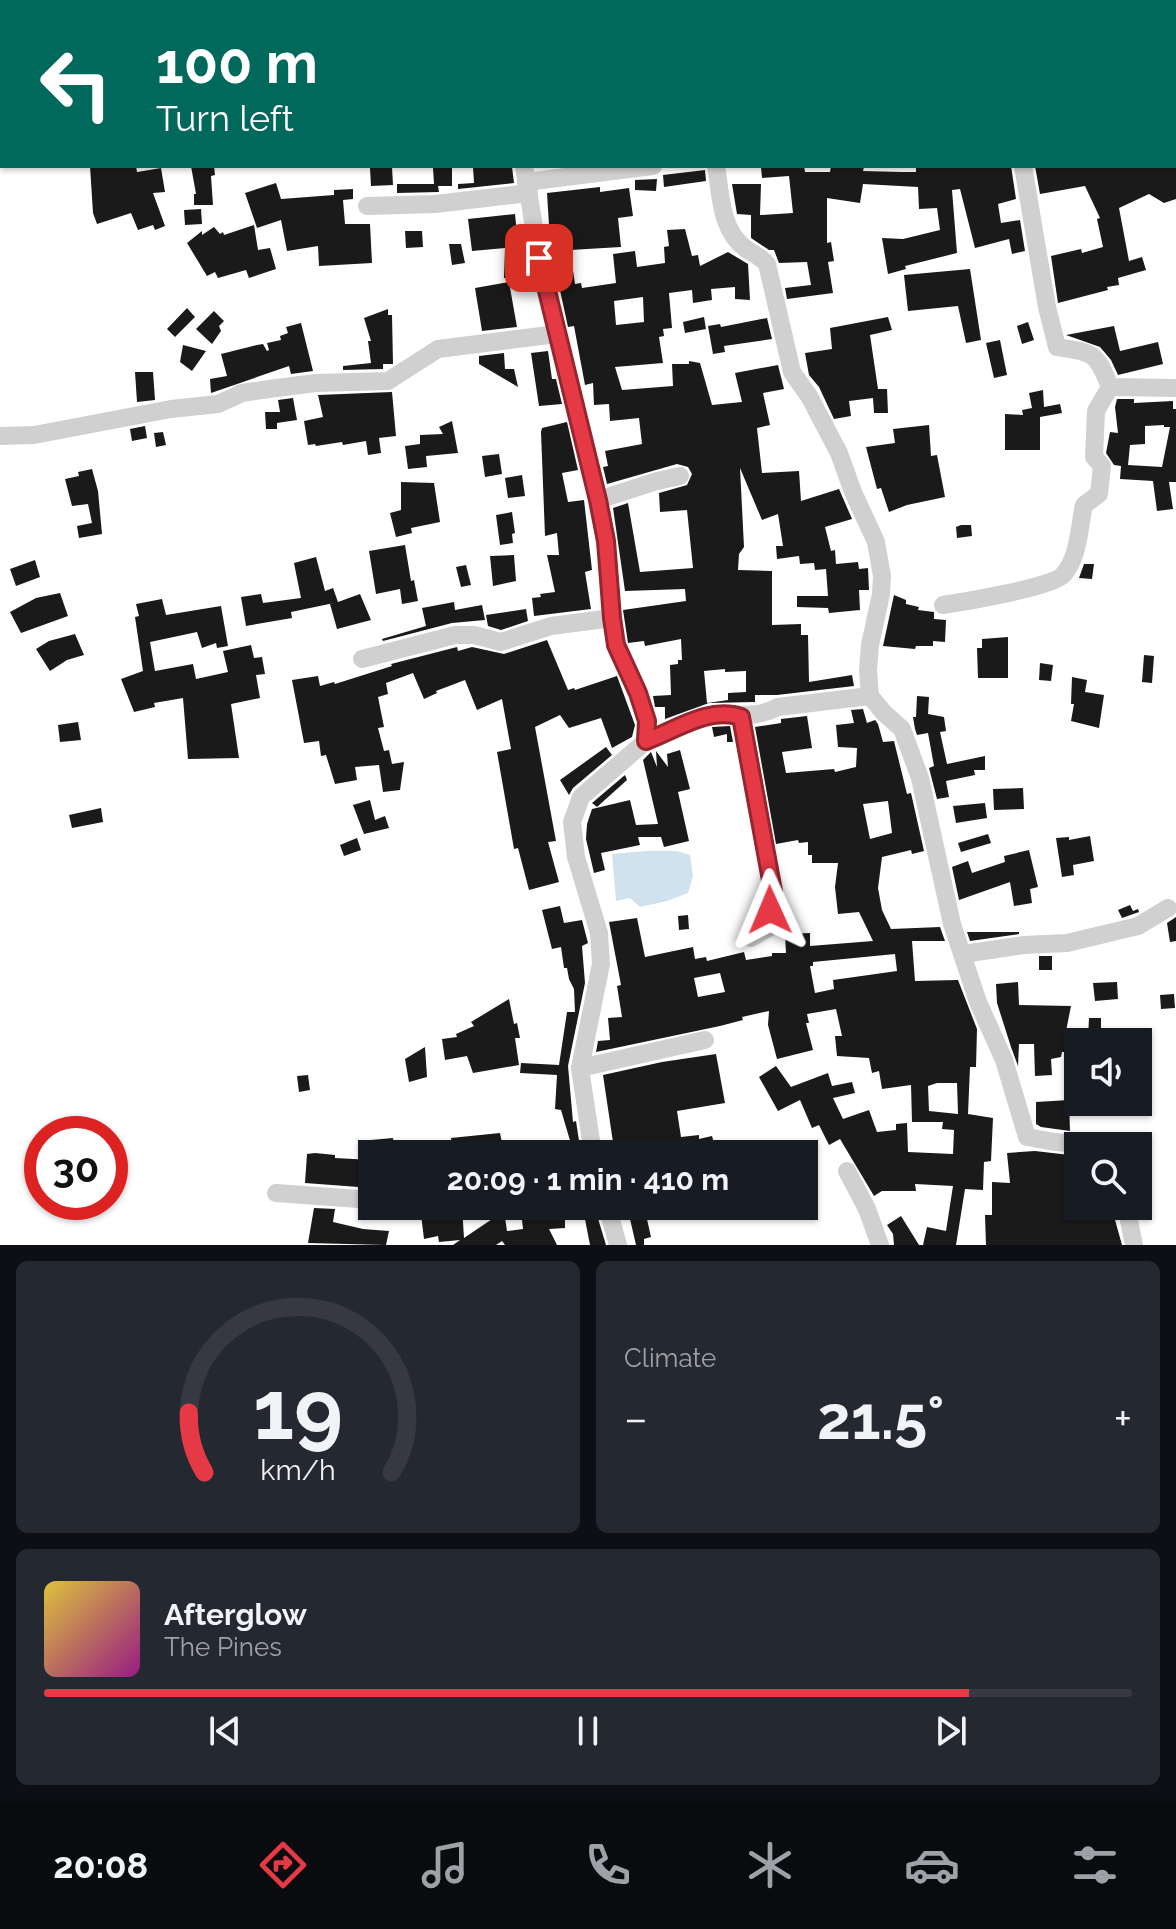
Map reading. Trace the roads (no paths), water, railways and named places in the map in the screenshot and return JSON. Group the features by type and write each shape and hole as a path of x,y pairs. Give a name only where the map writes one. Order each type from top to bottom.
{"street":[{"path":"367,206 435,204 526,180 635,168"},
{"path":"716,168 724,219 730,232 746,249 767,264 792,372 809,396 839,453 876,542 882,576 870,645 870,696 902,729 920,778 952,924 978,1002 1004,1060 1027,1137 1064,1143"},
{"path":"1023,168 1047,307 1057,347 1086,352 1100,361 1110,387"},
{"path":"526,180 539,258 606,541 616,645 647,721 646,741"},
{"path":"0,436 34,435 171,409 218,404 242,393 276,388 316,383 388,381 438,349 557,334"},
{"path":"1110,387 1176,388"},
{"path":"943,605 1016,593 1061,579 1072,561 1084,505 1099,494 1102,466 1094,457 1096,411 1110,387"},
{"path":"598,500 680,476"},
{"path":"362,659 455,635 474,635 501,642 551,626 612,618"},
{"path":"591,1140 580,1068 601,964 599,933 576,857 572,822 581,797 646,741 707,715 731,713 741,717 769,712 778,707 870,696"},
{"path":"741,717 773,891 767,929 751,938"},
{"path":"963,954 1080,940 1138,926 1168,908"},
{"path":"580,1068 705,1040"},
{"path":"847,1171 867,1209 880,1245"},
{"path":"276,1193 358,1199"},
{"path":"611,1220 618,1245"},
{"path":"1129,1220 1134,1245"}],"water":[{"path":"677,851 690,855 693,876 688,893 640,907 630,898 616,901 612,854"}]}
